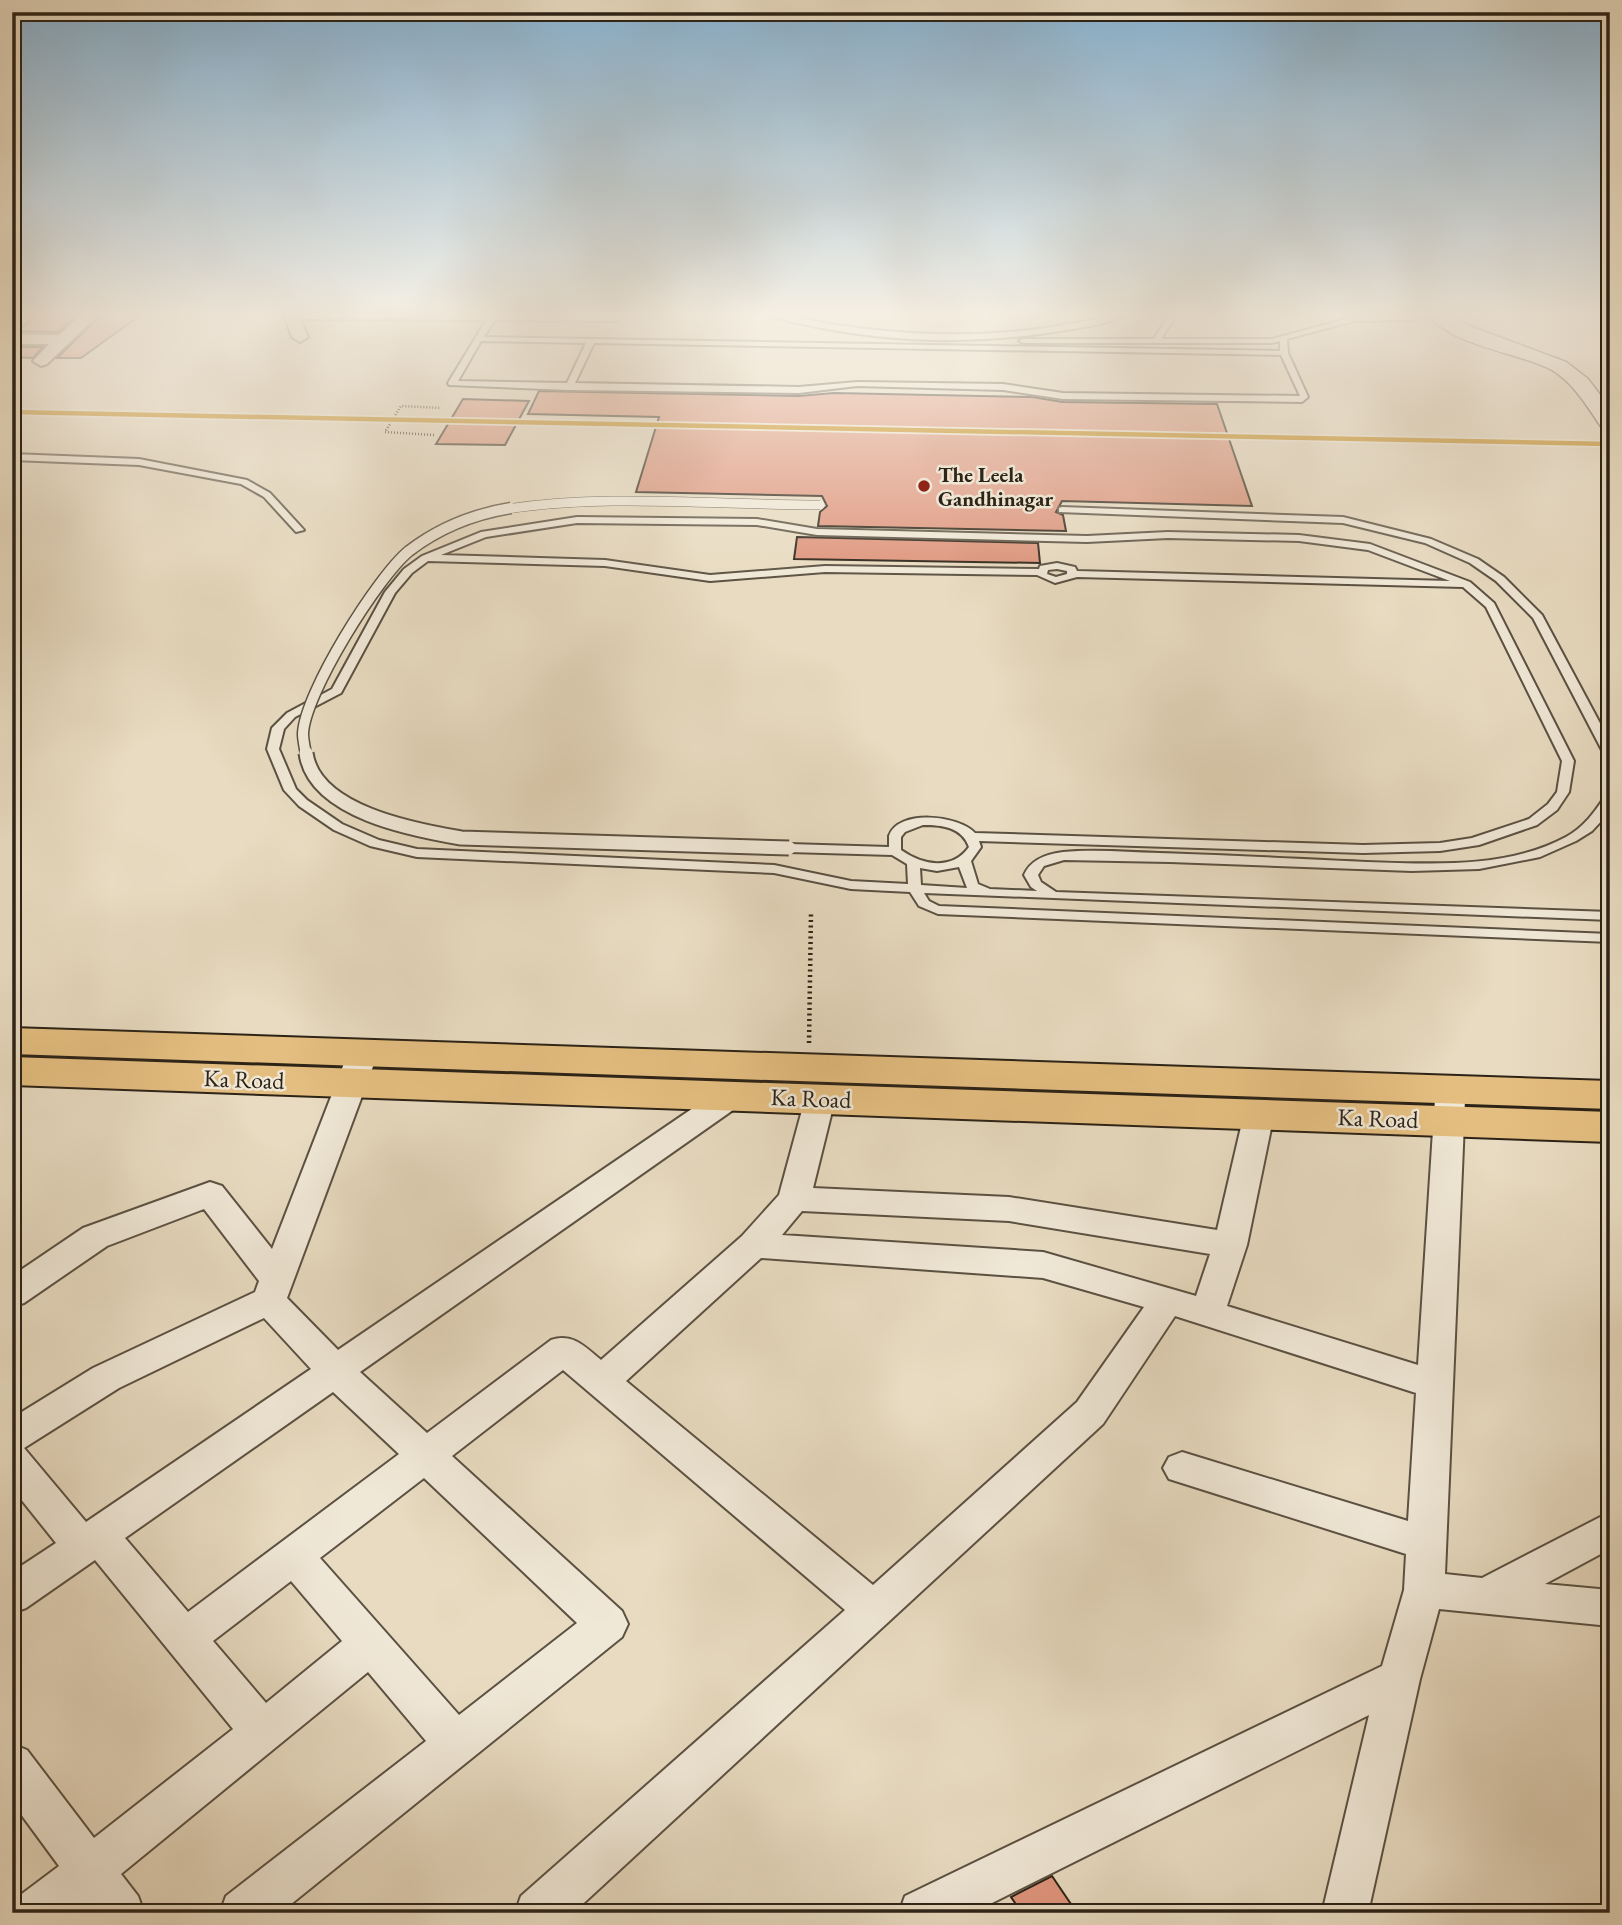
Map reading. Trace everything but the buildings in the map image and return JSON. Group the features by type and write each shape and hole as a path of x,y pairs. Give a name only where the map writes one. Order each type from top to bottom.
{"main road":[{"name":"Ka Road","path":"12,1041 732,1096 814,1084 1259,1114 1610,1096"},
{"name":"Ka Road","path":"12,1071 357,1068 1449,1105 1610,1127"}],"street":[{"path":"1595,404 1610,423"},
{"path":"12,1437 106,1377 273,1290 357,1068"},
{"path":"601,1381 754,1245 794,1199 814,1084"},
{"path":"12,1595 732,1096"},
{"path":"1345,1913 1399,1679 1424,1590 1449,1105"},
{"path":"1208,1312 1230,1245 1259,1114"},
{"path":"12,1294 95,1237 210,1194 273,1290 335,1371 607,1625 243,1913"},
{"path":"794,1199 886,1201 1009,1209 1230,1245"},
{"path":"754,1245 1043,1265 1208,1312 1435,1385"},
{"path":"538,1913 1090,1413 1167,1300"},
{"path":"185,1638 564,1350 874,1610"},
{"path":"12,1460 185,1638 262,1732"},
{"path":"1182,1468 1426,1544"},
{"path":"1485,1596 1610,1529"},
{"path":"293,1555 456,1743"},
{"path":"1424,1590 1610,1608"},
{"path":"36,1913 370,1644"},
{"path":"922,1913 1399,1679"},
{"path":"12,1765 121,1913"}],"lane":[{"path":"12,457 139,462 244,482 267,495 299,530"},
{"path":"820,505 550,503 488,514 454,526 416,546 383,580 303,718 303,752 309,767 329,792 376,818 430,834 461,838 895,851 912,863 940,867 964,861 975,847 972,837"},
{"path":"1062,510 1343,520 1379,526 1461,555 1500,579 1532,609 1610,754"},
{"path":"895,851 895,836 901,829 922,821 948,823 972,837 1403,849 1474,842 1533,822 1553,807 1563,792 1568,761 1495,611 1466,584 1390,554 1329,540 1181,535 1087,539 817,532 757,522 595,519 541,523 464,540 426,558 390,592 337,691 291,715 278,728 273,748 290,790 303,803 338,827 417,853 774,869 851,885 916,890 1610,916"},
{"path":"426,558 605,563 710,578 825,569 1041,572 1044,568 1057,566 1067,568 1074,574 1466,584"},
{"path":"1053,895 1036,884 1031,875 1033,869 1055,858 1076,856 1427,867 1478,865 1533,854 1560,844 1590,827 1610,798"},
{"path":"964,861 972,886 988,893"},
{"path":"912,863 919,900 928,908 939,910 1610,938"}],"path":[{"path":"434,435 385,432 401,406 441,408"},
{"path":"811,912 814,1084"}],"transit line":[{"path":"12,412 1610,444"}],"place":[{"name":"The Leela Gandhinagar","path":"924,486"}]}
